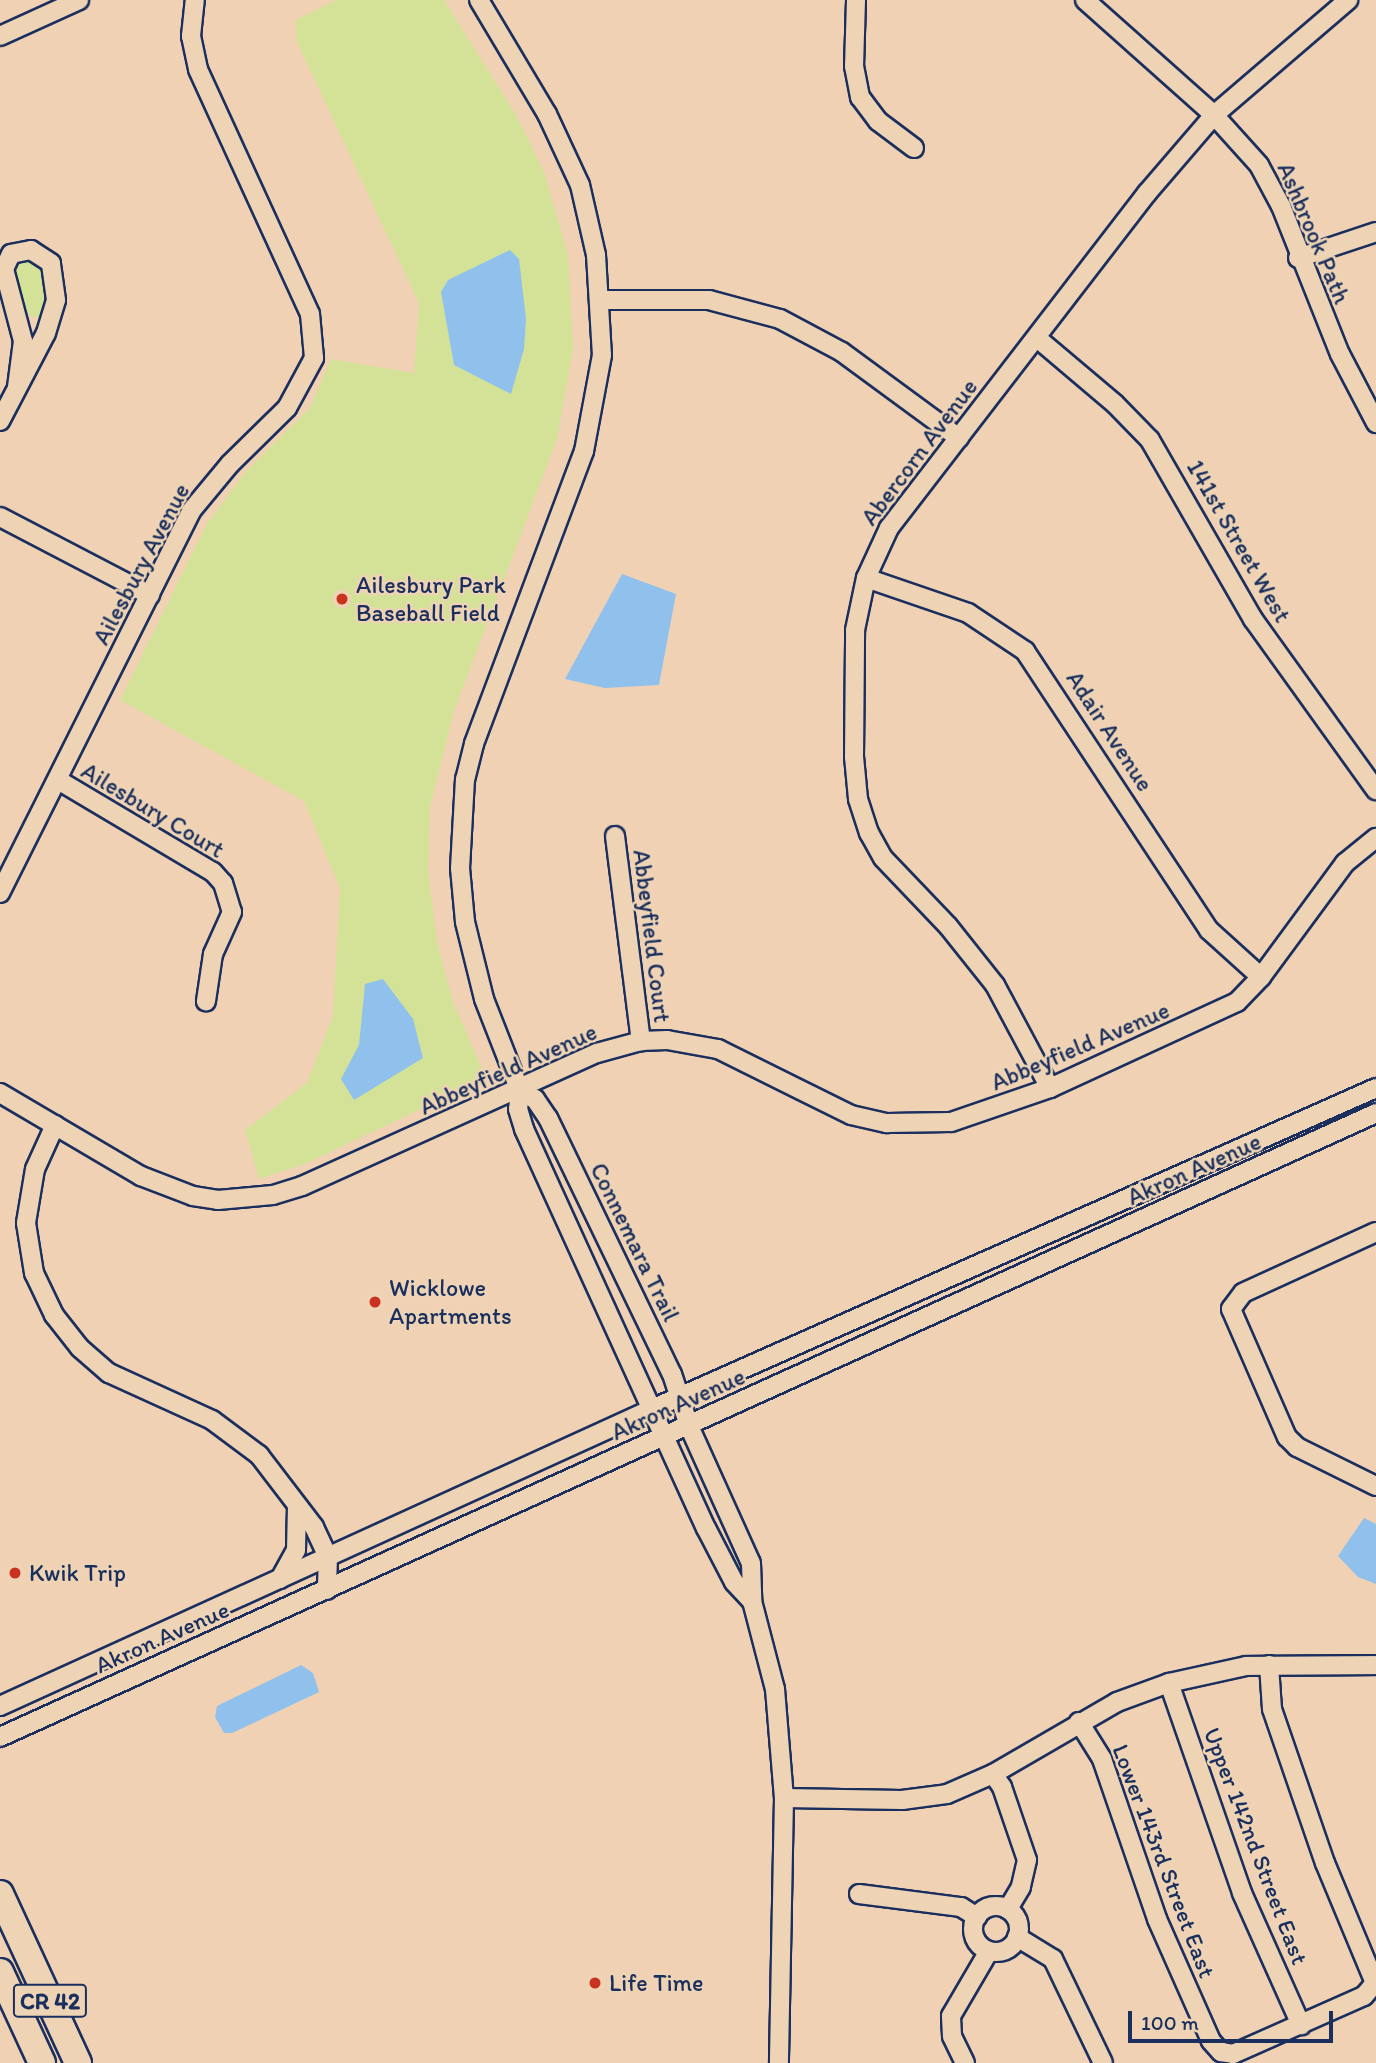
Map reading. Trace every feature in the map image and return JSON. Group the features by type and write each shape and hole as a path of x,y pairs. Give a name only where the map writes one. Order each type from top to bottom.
{"highway":[{"name":"CR 42","path":"0,1894 78,2063"},
{"name":"CR 42","path":"0,1972 41,2063"}],"street":[{"path":"0,36 42,8 79,0"},
{"name":"Connemara Trail","path":"479,0 569,160 589,220 601,300 602,355 584,450 474,744 465,779 460,868 465,922 484,999 520,1091 518,1109 524,1129 646,1387 652,1409 729,1571 751,1601"},
{"path":"856,0 854,66 860,97 878,121 914,148"},
{"name":"Ashbrook Path","path":"1085,0 1214,114 1246,148 1272,185 1298,258 1340,354 1376,423"},
{"name":"Abercorn Avenue","path":"1050,1088 995,985 948,926 883,858 869,833 858,799 854,744 855,630 866,578 889,528 1037,338 1128,215 1214,114 1348,0"},
{"name":"Ailesbury Avenue","path":"0,893 191,511 230,464 287,408 310,371 316,348 310,314 198,69 191,36 190,1"},
{"path":"1298,258 1376,232"},
{"path":"0,421 46,333 56,300 51,263 31,250 11,254 4,270 23,341 17,387"},
{"path":"601,300 709,300 780,319 842,352 959,438"},
{"name":"141st Street West","path":"1037,338 1115,404 1150,440 1177,481 1253,619 1376,790"},
{"path":"0,517 150,595"},
{"name":"Adair Avenue","path":"866,578 968,613 1025,651 1209,930 1261,977"},
{"name":"Ailesbury Court","path":"58,780 213,872 223,883 232,912 213,954 206,1001"},
{"name":"Abbeyfield Court","path":"615,836 641,1041"},
{"name":"Abbeyfield Avenue","path":"0,1093 167,1188 192,1196 246,1199 330,1176 520,1091 597,1053 641,1041 667,1040 718,1049 820,1102 887,1123 951,1122 1050,1088 1219,1014 1261,977 1345,863 1376,838"},
{"name":"Akron Avenue","path":"0,1706 652,1409 1376,1088"},
{"name":"Connemara Trail","path":"520,1091 535,1099 548,1118 681,1397 689,1426 751,1563 751,1601"},
{"name":"Akron Avenue","path":"0,1737 1376,1113"},
{"path":"55,1125 35,1169 26,1223 34,1273 54,1314 80,1348 109,1373 212,1420 243,1440 270,1467 314,1527 328,1558 327,1590"},
{"path":"1376,1231 1243,1293 1231,1310 1287,1437 1297,1447 1376,1486"},
{"path":"279,1580 296,1550 297,1506"},
{"path":"751,1601 775,1689 784,1798 779,2063"},
{"path":"784,1798 902,1800 947,1794 993,1774 1080,1722 1169,1683 1216,1671 1269,1665 1376,1665"},
{"path":"1269,1665 1272,1709 1325,1863 1374,1983 1364,1996 1300,2025"},
{"name":"Upper 142nd Street East","path":"1169,1683 1242,1893 1300,2025"},
{"name":"Lower 143rd Street East","path":"1080,1722 1102,1759 1157,1919 1211,2041 1221,2052 1233,2054 1300,2025"},
{"path":"993,1774 1008,1801 1027,1860 1026,1874 1008,1909"},
{"path":"859,1894 961,1907 977,1916"},
{"path":"991,1906 1008,1909 1018,1921 1017,1937 1006,1950 989,1951 975,1937 977,1916 991,1906"},
{"path":"1017,1937 1053,1959 1103,2063"},
{"path":"965,2063 952,2036 951,2016 989,1951"}],"green space":[{"path":"336,0 444,0 516,115 544,172 568,255 573,348 557,439 454,711 430,807 428,872 437,942 453,1002 486,1078 307,1163 259,1179 245,1130 307,1083 333,1016 340,888 304,801 120,700 207,524 247,470 310,408 331,359 414,373 419,303 297,42 296,20"},
{"path":"25,259 40,265 45,286 42,314 36,318 26,313 13,272 17,262"}],"water":[{"path":"510,250 519,259 526,319 524,349 511,394 454,365 441,292 448,280"},
{"path":"622,574 676,594 659,685 605,688 565,679"},
{"path":"383,979 413,1019 423,1058 354,1100 341,1079 359,1045 365,984"},
{"path":"1364,1518 1376,1524 1376,1584 1358,1577 1338,1556"},
{"path":"301,1665 313,1673 319,1692 232,1733 224,1733 215,1717 217,1706"}],"place":[{"name":"Ailesbury Park Baseball Field","path":"342,599"},
{"name":"Wicklowe Apartments","path":"375,1302"},
{"name":"Kwik Trip","path":"15,1573"},
{"name":"Life Time","path":"595,1983"}]}
